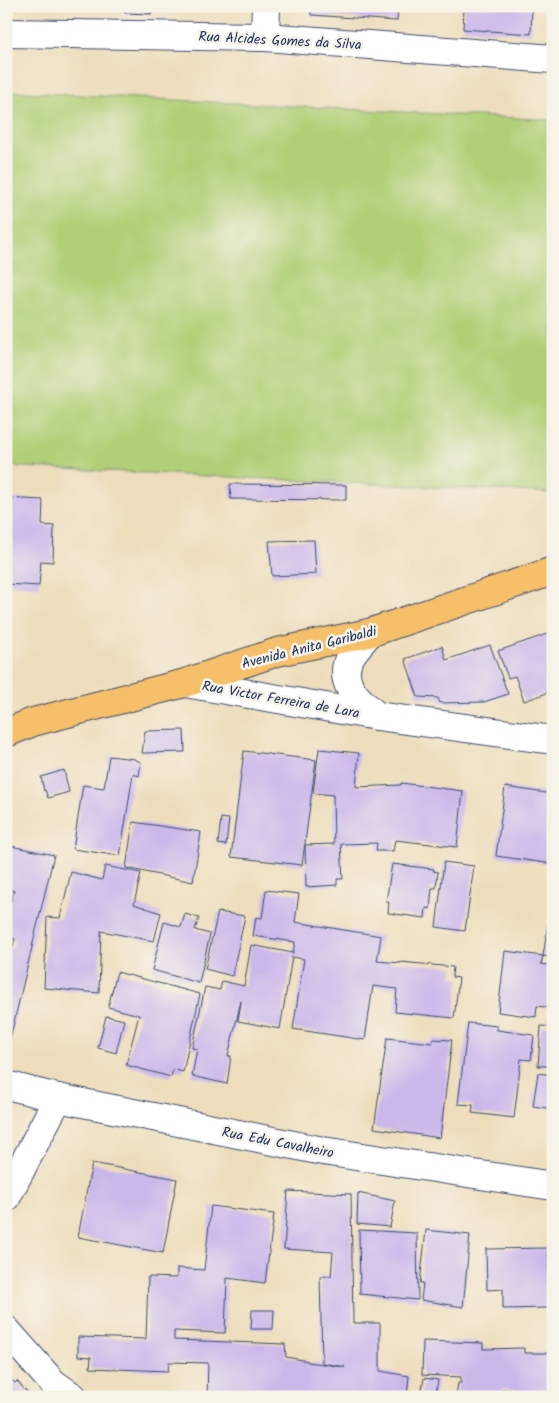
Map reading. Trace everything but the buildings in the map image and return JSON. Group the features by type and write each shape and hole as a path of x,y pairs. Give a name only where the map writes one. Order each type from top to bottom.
{"main road":[{"name":"Avenida Anita Garibaldi","path":"6,733 33,722 185,683 276,652 369,633 553,571"}],"street":[{"path":"265,37 266,6"},
{"name":"Rua Alcides Gomes da Silva","path":"6,33 265,37 553,59"},
{"path":"369,633 348,662 346,674 355,697 377,716"},
{"name":"Rua Victor Ferreira de Lara","path":"185,683 377,716 553,740"},
{"name":"Rua Edu Cavalheiro","path":"6,1085 58,1098 323,1151 553,1186"},
{"path":"6,1198 58,1098"},
{"path":"6,1330 53,1383 73,1397"}],"green space":[{"path":"6,91 553,120 553,493 6,466"}]}
